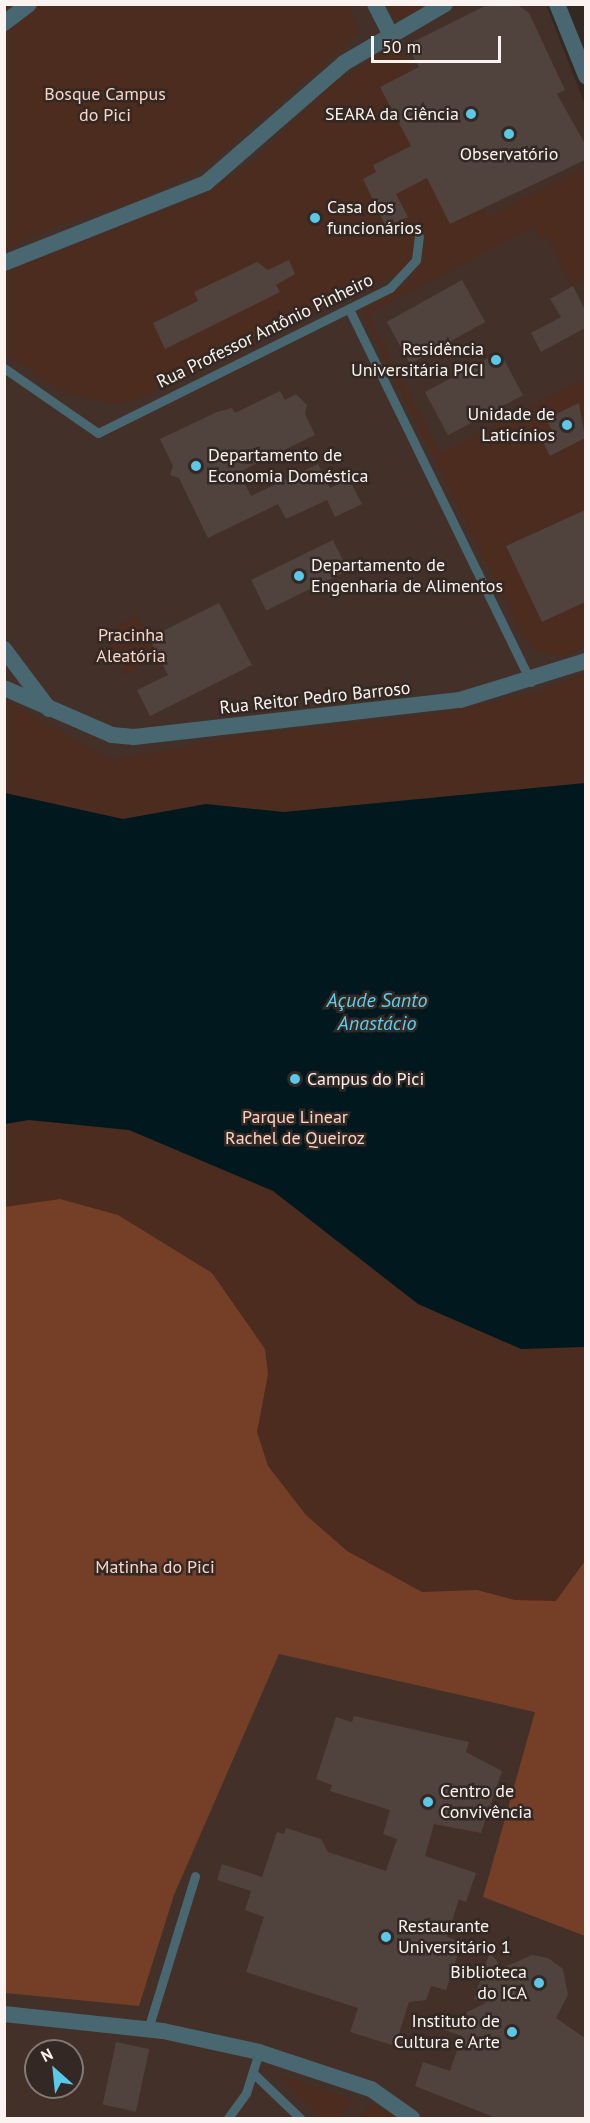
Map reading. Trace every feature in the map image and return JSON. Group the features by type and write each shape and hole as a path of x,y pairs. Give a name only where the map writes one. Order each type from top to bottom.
{"street":[{"path":"4,23 29,4"},
{"path":"375,4 391,35"},
{"path":"4,263 206,183 234,165 307,93 391,35 445,4"},
{"path":"557,4 585,76"},
{"path":"4,649 49,709"},
{"name":"Rua Reitor Pedro Barroso","path":"4,688 112,735 134,737 460,700 531,682 585,661"},
{"path":"4,2014 147,2029 259,2052 371,2090 412,2118"}],"lane":[{"name":"Rua Professor Antônio Pinheiro","path":"4,368 98,433 349,309 400,279 416,260 419,236"},
{"path":"349,309 531,682"},
{"path":"147,2029 195,1876"},
{"path":"228,2118 254,2074 259,2052"},
{"path":"254,2074 300,2118"}],"shaded area":[{"name":"Campus do Pici","path":"5,5 546,5 586,107 585,2118 5,2118"}],"green space":[{"name":"Bosque Campus do Pici","path":"348,4 360,33 207,166 138,201 56,226 5,249 4,32 41,5"},
{"path":"388,5 430,5 396,20"},
{"path":"397,43 488,217 585,167 585,279 572,287 547,236 540,239 533,227 367,314 440,454 585,378 585,647 565,656 539,653 523,637 363,315 363,309 418,277 400,272 138,399 117,404 67,394 5,354 5,272 202,195 248,165 334,83"},
{"name":"Pracinha Aleatória","path":"138,616 159,657 124,675 103,634"},
{"name":"Parque Linear Rachel de Queiroz","path":"585,673 585,1767 507,1685 5,1489 5,700 112,760 242,735 436,714 538,692"},
{"name":"Matinha do Pici","path":"60,1199 118,1215 212,1273 265,1349 268,1374 257,1432 268,1466 306,1515 347,1551 422,1592 477,1590 515,1600 556,1601 585,1561 585,1936 483,1897 535,1712 279,1654 174,1895 139,2006 5,1993 5,1207"},
{"path":"277,2074 353,2099 353,2102 338,2118 321,2118"},
{"path":"372,2104 395,2116 398,2118 359,2118"}],"water":[{"name":"Açude Santo Anastácio","path":"585,783 585,1347 521,1349 418,1304 273,1191 129,1130 29,1120 5,1124 5,793 123,819 206,804 284,812"}],"building":[{"name":"SEARA da Ciência","path":"489,4 516,4 529,13 565,90 557,94 585,144 585,160 450,224 427,178 396,194 408,217 386,227 363,179 376,172 373,165 411,146 380,87 419,67 407,45"},
{"path":"289,260 295,274 276,285 280,292 165,349 153,323 198,301 194,292 257,262 268,270"},
{"path":"462,280 485,322 410,364 387,322"},
{"path":"573,286 585,310 585,328 541,352 531,333 561,317 550,299"},
{"path":"500,352 523,395 448,435 425,392"},
{"name":"Departamento de Economia Doméstica","path":"280,391 285,400 296,394 307,405 305,414 315,435 239,472 251,496 318,464 330,488 349,479 362,504 335,517 327,500 286,519 278,504 208,538 179,478 170,475 173,466 160,439 217,412 232,408 235,413"},
{"name":"Unidade de Laticínios","path":"579,403 585,438 550,456 541,438 553,432 546,419"},
{"path":"585,510 585,602 542,622 506,546"},
{"name":"Departamento de Engenharia de Alimentos","path":"333,540 348,571 266,610 251,580"},
{"path":"219,603 252,665 150,716 137,690 168,675 149,638"},
{"path":"354,1716 469,1742 466,1752 502,1771 481,1833 434,1824 425,1856 476,1873 466,1902 459,1899 447,1937 462,1942 446,1990 431,1986 426,2000 409,2002 395,2046 350,2032 358,2008 246,1972 264,1917 245,1910 251,1891 217,1880 222,1864 262,1877 277,1832 284,1834 286,1828 321,1839 328,1852 386,1871 397,1839 383,1834 390,1810 330,1791 332,1785 316,1779 336,1717 352,1722"},
{"name":"Instituto de Cultura e Arte","path":"490,1952 502,1968 532,1955 548,1958 563,1969 568,1995 556,2018 585,2038 585,2118 496,2118 415,2086 423,2062 450,2071 462,2036 436,2027 486,2003 474,1999"},
{"path":"116,2042 149,2049 136,2112 103,2105"}],"place":[{"name":"SEARA da Ciência","path":"471,114"},
{"name":"Observatório","path":"509,134"},
{"name":"Casa dos funcionários","path":"315,218"},
{"name":"Residência Universitária PICI","path":"496,360"},
{"name":"Unidade de Laticínios","path":"567,425"},
{"name":"Departamento de Economia Doméstica","path":"196,466"},
{"name":"Departamento de Engenharia de Alimentos","path":"299,576"},
{"name":"Campus do Pici","path":"295,1079"},
{"name":"Centro de Convivência","path":"428,1802"},
{"name":"Restaurante Universitário 1","path":"386,1937"},
{"name":"Biblioteca do ICA","path":"539,1983"},
{"name":"Instituto de Cultura e Arte","path":"512,2032"}]}
